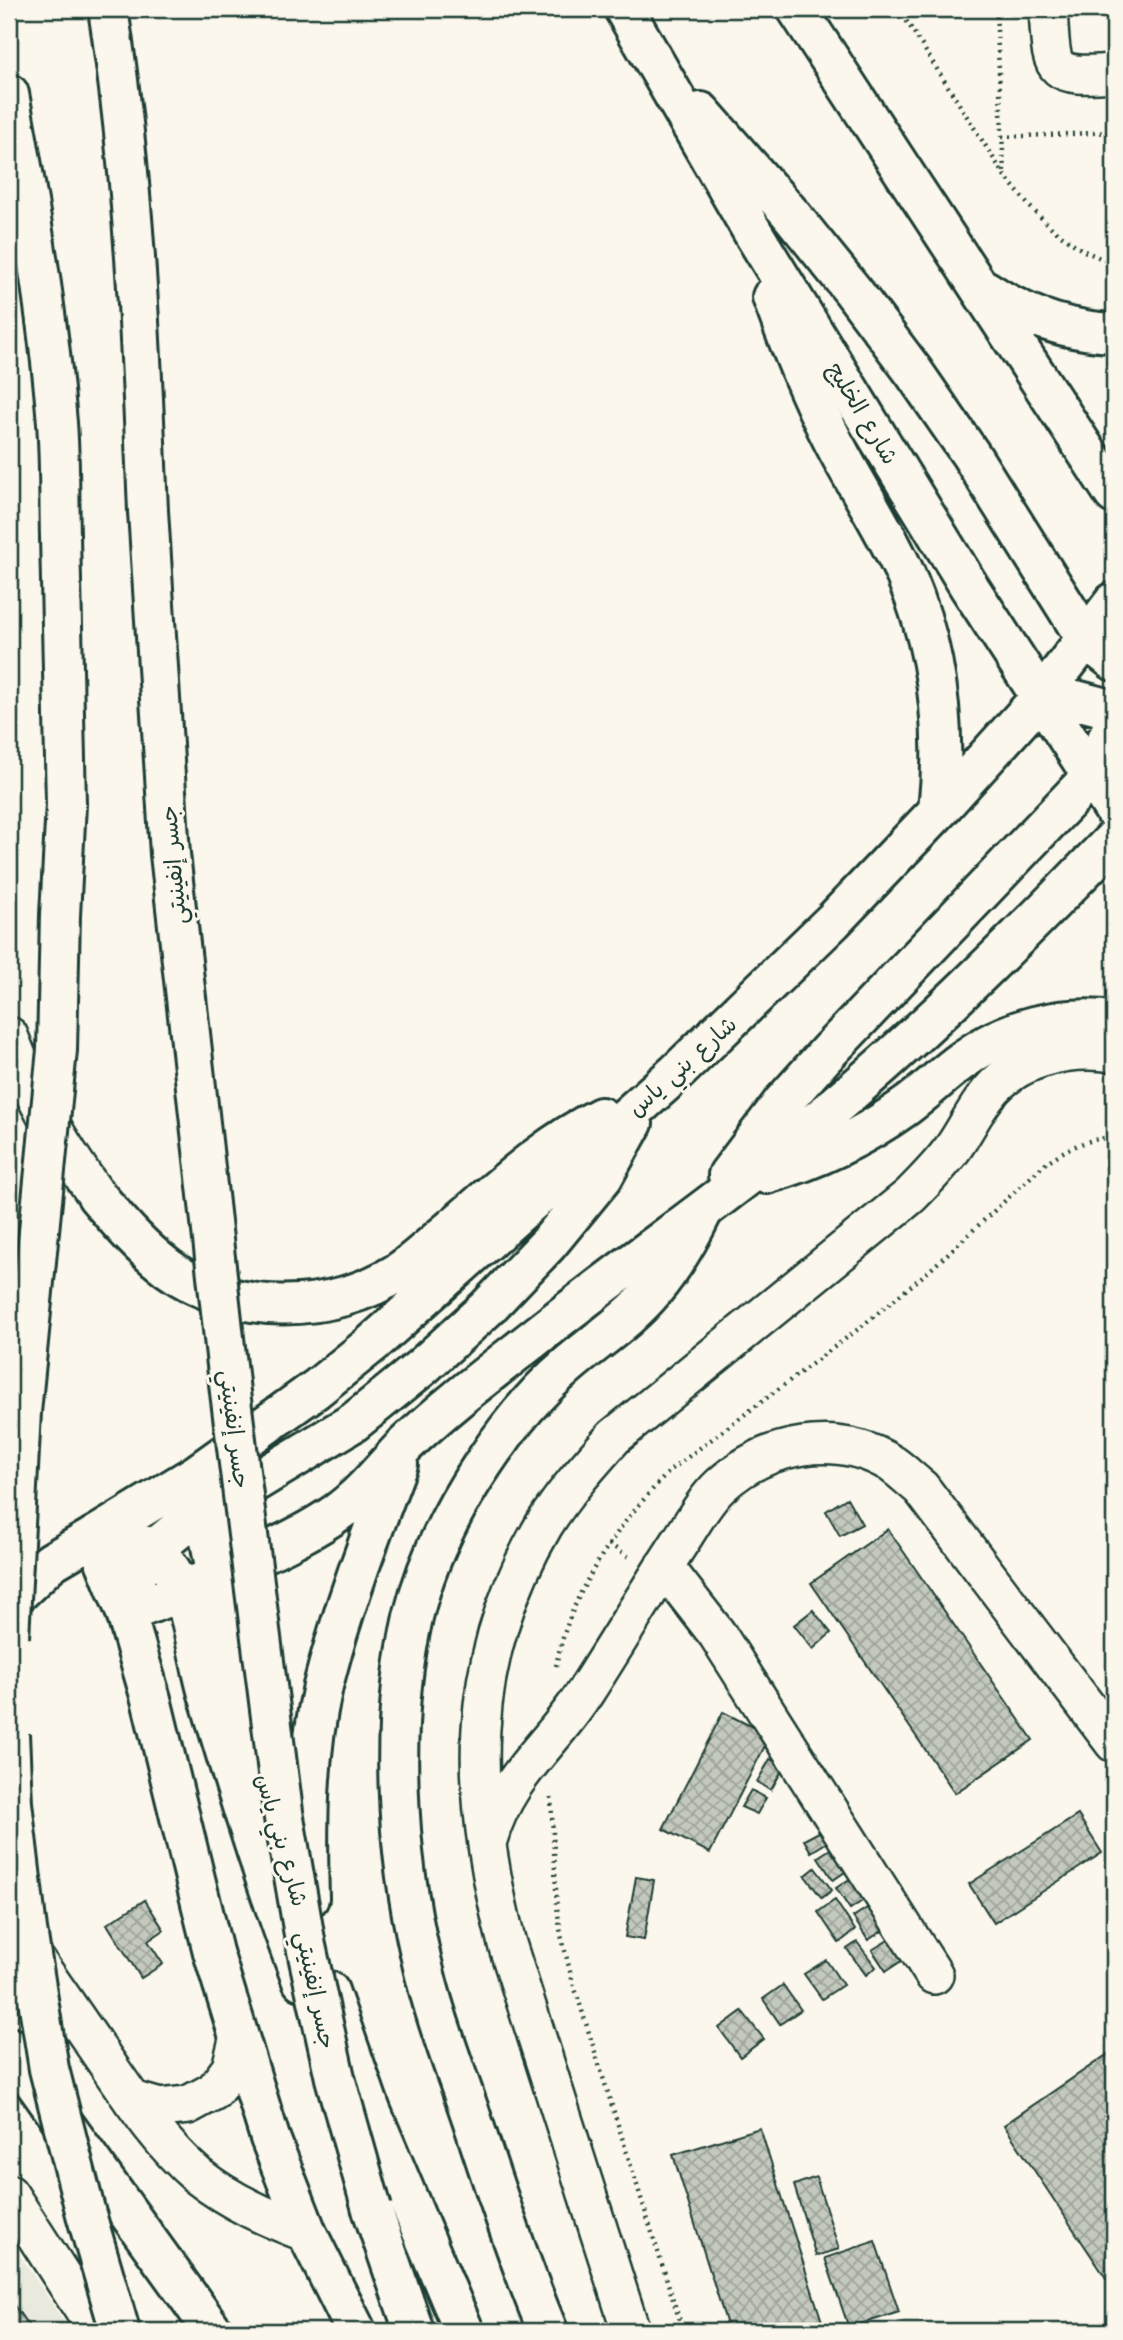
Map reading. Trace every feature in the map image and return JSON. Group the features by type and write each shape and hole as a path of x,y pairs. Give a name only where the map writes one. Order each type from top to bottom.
{"main road":[{"name":"جسر إنفينيتي","path":"108,9 128,161 137,265 148,511 172,868 230,1392 283,1812 306,1946 335,2078 372,2208 414,2331"},
{"name":"شارع الخليج","path":"624,9 752,231 955,564 1114,810"},
{"path":"797,9 1114,494"},
{"path":"654,62 723,135 876,321 971,455 1100,650"},
{"path":"9,94 26,185 57,424 66,804 57,1050 21,1412 9,1637"},
{"path":"752,231 790,347 842,458 891,545 918,608 933,663 941,708 942,777 938,811"},
{"path":"979,286 1005,304 1034,317 1064,327 1114,333"},
{"name":"شارع بني ياس","path":"9,1602 51,1562 197,1474 316,1389 373,1343 648,1097 765,988 938,811 1040,698 1100,650 1114,602"},
{"path":"1040,698 1080,701 1114,710"},
{"path":"548,2331 496,2191 421,1960 405,1874 398,1787 401,1700 413,1617 428,1570 447,1524 471,1481 499,1440 531,1402 566,1367 629,1315 651,1293 672,1268 703,1212 741,1156 783,1102 1091,777 1114,723"},
{"path":"126,1613 199,1584 302,1535 340,1511 371,1484 405,1445 489,1374 570,1309 703,1212 877,1070 1045,911 1114,839"},
{"path":"740,1182 805,1161 867,1131 906,1107 962,1060 1009,1034 1061,1020 1088,1018 1114,1021"},
{"path":"97,1196 140,1243 170,1269 214,1293 270,1304 297,1305 324,1301 350,1295 399,1272 551,1146 582,1126 648,1097"},
{"path":"126,1613 128,1593 138,1571 157,1547 204,1514 354,1422 422,1367 487,1308 548,1244 603,1177 648,1097"},
{"path":"310,1935 308,1852 311,1769 323,1688 348,1597 405,1445"},
{"name":"شارع بني ياس","path":"197,1474 204,1514 199,1584 240,1687 274,1817 310,1935 372,2111 464,2331"},
{"path":"199,1584 165,1562 157,1547 115,1536 95,1536 126,1613 151,1699 213,1952 270,2138 307,2233 356,2331"},
{"path":"199,1584 203,1678 249,1832 290,1950 336,2066 386,2180 443,2284"},
{"path":"9,1734 12,1803 27,1930 49,2069 86,2214 120,2331"},
{"path":"9,2047 213,2331"}],"street":[{"path":"1048,9 1052,59 1059,69 1080,76 1114,74"},
{"path":"9,1036 46,1120 97,1196"},
{"path":"631,2331 507,1944 486,1848 480,1793 479,1737 492,1655 499,1627 519,1574 545,1525 576,1479 614,1437 909,1196 953,1149 989,1092 1014,1070 1046,1055 1114,1053"},
{"path":"486,1848 494,1818 509,1790 526,1764 584,1695 648,1562 718,1487 747,1464 782,1449 819,1444 856,1449 891,1464 920,1488 1106,1757"},
{"path":"648,1562 717,1634 934,1975"},
{"path":"20,1937 132,2100 167,2145 197,2175 232,2200 269,2219 307,2233"},
{"path":"132,2100 160,2108 188,2105 214,2091 231,2068 238,2040"},
{"path":"9,2194 97,2331"},
{"path":"333,2288 334,2331"}],"path":[{"path":"899,9 1004,175 1030,207 1054,230 1082,250 1114,264"},
{"path":"996,9 1004,175"},
{"path":"1002,137 1114,132"},
{"path":"609,1544 648,1562"},
{"path":"1106,1757 1114,1791"}],"shaded area":[{"path":"9,2239 70,2331 9,2331"}],"building":[{"path":"847,1498 862,1524 840,1536 826,1511"},
{"path":"888,1529 1033,1740 955,1793 811,1583"},
{"path":"813,1610 831,1633 813,1649 794,1625"},
{"path":"723,1712 770,1736 710,1853 663,1829"},
{"path":"770,1759 784,1767 771,1790 757,1782"},
{"path":"751,1790 766,1798 757,1814 741,1807"},
{"path":"1078,1815 1102,1853 994,1923 969,1884"},
{"path":"828,1827 834,1838 811,1852 804,1840"},
{"path":"843,1841 857,1864 833,1880 818,1857"},
{"path":"815,1868 832,1890 822,1898 805,1876"},
{"path":"862,1871 876,1892 850,1909 836,1888"},
{"path":"636,1877 654,1880 644,1940 625,1937"},
{"path":"145,1900 164,1930 148,1941 163,1964 141,1978 107,1924"},
{"path":"835,1900 855,1930 839,1943 818,1912"},
{"path":"878,1901 893,1924 868,1940 853,1917"},
{"path":"898,1934 912,1954 886,1971 872,1950"},
{"path":"857,1942 876,1967 866,1975 847,1949"},
{"path":"826,1960 843,1985 822,1999 804,1974"},
{"path":"783,1985 801,2010 780,2024 763,1999"},
{"path":"742,2011 764,2039 740,2057 719,2028"},
{"path":"1114,2050 1114,2290 1004,2125"},
{"path":"760,2128 825,2331 729,2331 673,2155"},
{"path":"816,2177 839,2249 816,2256 794,2185"},
{"path":"875,2241 899,2312 849,2328 825,2258"},
{"path":"9,2298 32,2331 9,2331"}]}
